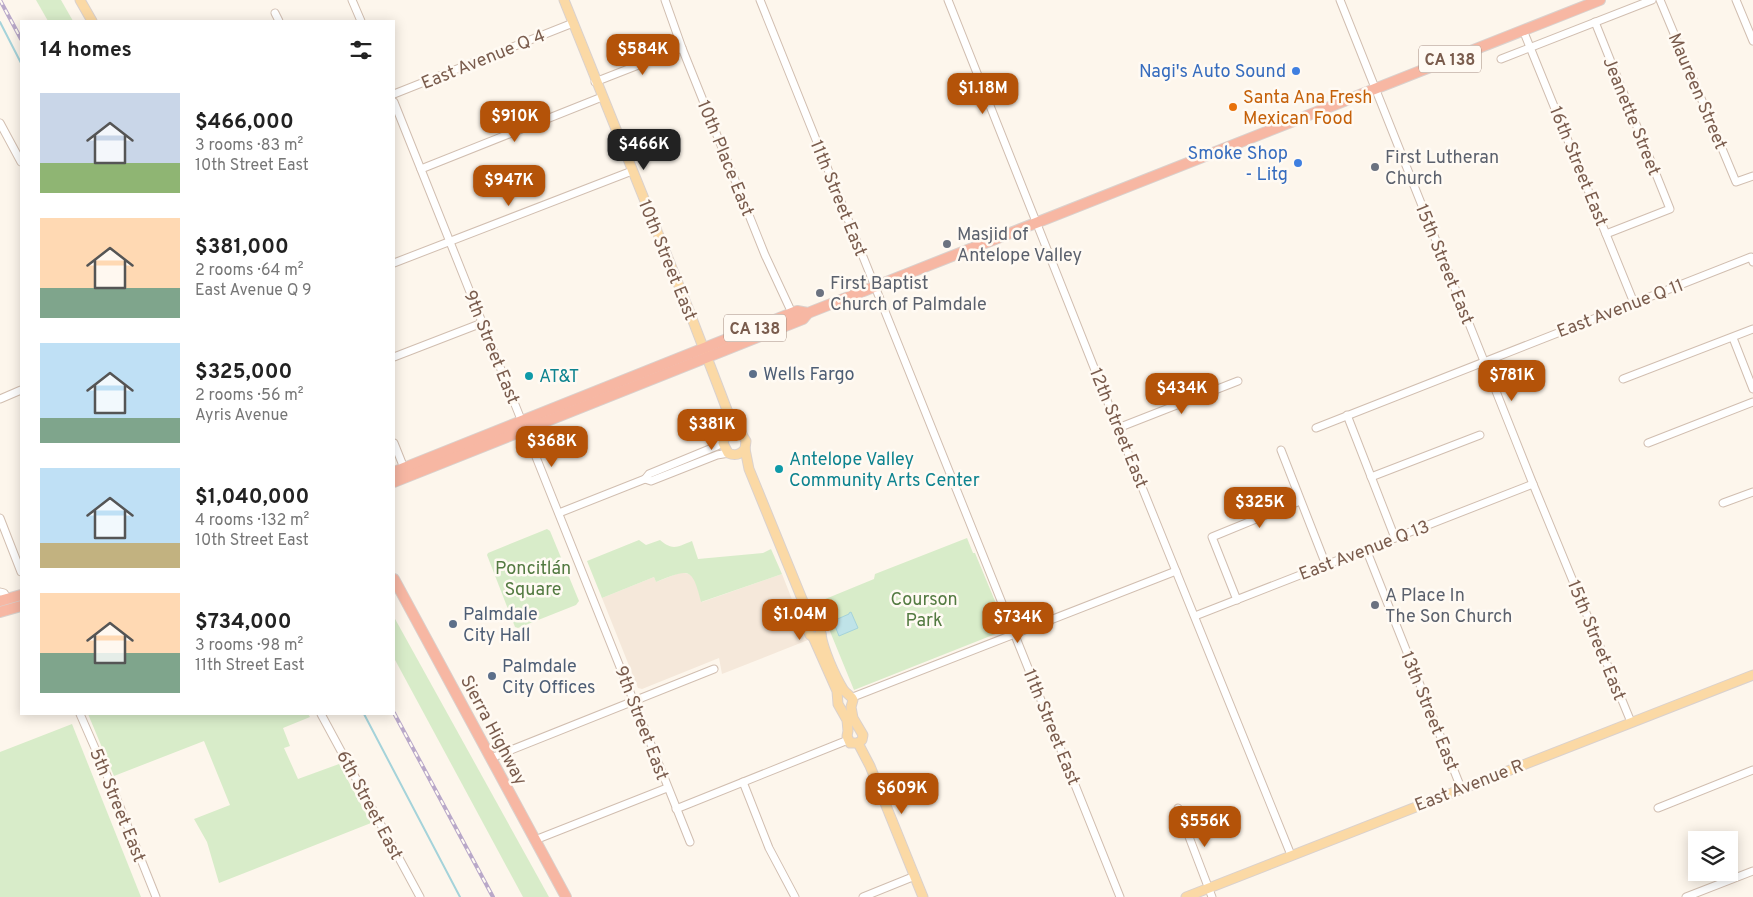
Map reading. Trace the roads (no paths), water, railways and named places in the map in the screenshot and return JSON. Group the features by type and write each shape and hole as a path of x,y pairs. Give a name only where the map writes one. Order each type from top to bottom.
{"highway":[{"name":"CA 138","path":"705,354 797,311 808,313 1600,0"},
{"name":"CA 138","path":"399,470 523,425 705,354 803,320 808,313"},
{"name":"CA 138","path":"395,482 523,425"},
{"name":"Sierra Highway","path":"395,581 566,897"},
{"path":"3,597 20,595"},
{"path":"0,612 20,606"}],"main road":[{"path":"80,0 91,20"},
{"name":"10th Street East","path":"564,0 727,410 742,434"},
{"name":"10th Street East","path":"726,437 727,410"},
{"path":"749,469 724,447 726,437 734,432 742,434 746,441 745,449 749,469 811,621 818,623 817,636 847,699 853,718 862,732 863,737 858,744"},
{"path":"732,454 745,449"},
{"name":"East Avenue R","path":"1186,897 1210,893 1291,855 1753,676"},
{"path":"847,699 838,704 847,720 848,736 852,744 858,744"},
{"path":"848,736 853,728 858,728"},
{"path":"858,744 870,766 923,897"}],"street":[{"path":"352,0 361,20"},
{"name":"10th Place East","path":"665,0 682,48 771,267 792,313"},
{"name":"11th Street East","path":"760,0 1120,897"},
{"name":"12th Street East","path":"948,0 1118,428 1291,855"},
{"name":"15th Street East","path":"1340,0 1533,484 1631,722"},
{"path":"1501,59 1652,0"},
{"name":"Maureen Street","path":"1660,0 1736,182 1753,176"},
{"path":"1736,0 1753,41"},
{"path":"276,13 279,20"},
{"name":"Jeanette Street","path":"1594,22 1670,209 1606,234"},
{"name":"East Avenue Q 4","path":"395,94 573,23"},
{"name":"16th Street East","path":"1524,30 1634,303"},
{"path":"596,82 682,48"},
{"path":"421,168 602,97"},
{"name":"9th Street East","path":"395,104 690,842"},
{"path":"0,123 2,131 20,160"},
{"path":"395,263 632,171"},
{"name":"East Avenue Q 11","path":"1316,428 1751,257 1753,262"},
{"path":"395,357 482,323"},
{"path":"1623,379 1753,329"},
{"path":"1733,338 1753,389"},
{"path":"1118,428 1238,381"},
{"path":"0,398 20,390"},
{"path":"1648,442 1753,402"},
{"path":"1347,415 1395,538"},
{"path":"1371,477 1480,436"},
{"path":"559,513 645,479 649,474 717,446 726,437"},
{"path":"395,448 399,470"},
{"path":"1280,450 1326,565"},
{"path":"645,479 651,481 717,455 732,454"},
{"name":"East Avenue Q 13","path":"1195,616 1533,484"},
{"path":"1723,503 1753,492"},
{"path":"1236,600 1212,536 1300,501"},
{"path":"0,518 20,569"},
{"name":"13th Street East","path":"1366,549 1461,788"},
{"path":"847,699 1176,571"},
{"path":"490,758 714,669"},
{"name":"5th Street East","path":"80,715 156,897"},
{"name":"6th Street East","path":"322,715 420,897"},
{"path":"676,809 848,736"},
{"path":"1658,808 1753,770"},
{"path":"743,782 769,848 795,897"},
{"path":"535,840 667,788"},
{"path":"1178,808 1210,893"},
{"path":"1686,897 1753,871"},
{"path":"864,897 914,876"}],"water":[{"path":"851,612 858,628 839,636 833,621"}],"waterway":[{"path":"0,22 20,61"},
{"path":"365,715 460,897"}],"railway":[{"path":"0,0 20,37"},
{"path":"395,715 493,897"}],"place":[{"name":"Nagi's Auto Sound","path":"1296,71"},
{"name":"Santa Ana Fresh Mexican Food","path":"1233,107"},
{"name":"Smoke Shop - Litg","path":"1298,163"},
{"name":"First Lutheran Church","path":"1375,167"},
{"name":"Masjid of Antelope Valley","path":"947,244"},
{"name":"First Baptist Church of Palmdale","path":"820,293"},
{"name":"Wells Fargo","path":"753,374"},
{"name":"AT&T","path":"529,376"},
{"name":"Antelope Valley Community Arts Center","path":"779,469"},
{"name":"A Place In The Son Church","path":"1375,605"},
{"name":"Palmdale City Hall","path":"453,624"},
{"name":"Palmdale City Offices","path":"492,676"}],"park label":[{"name":"Poncitlán Square","path":"533,578"},
{"name":"Courson Park","path":"924,609"}]}
